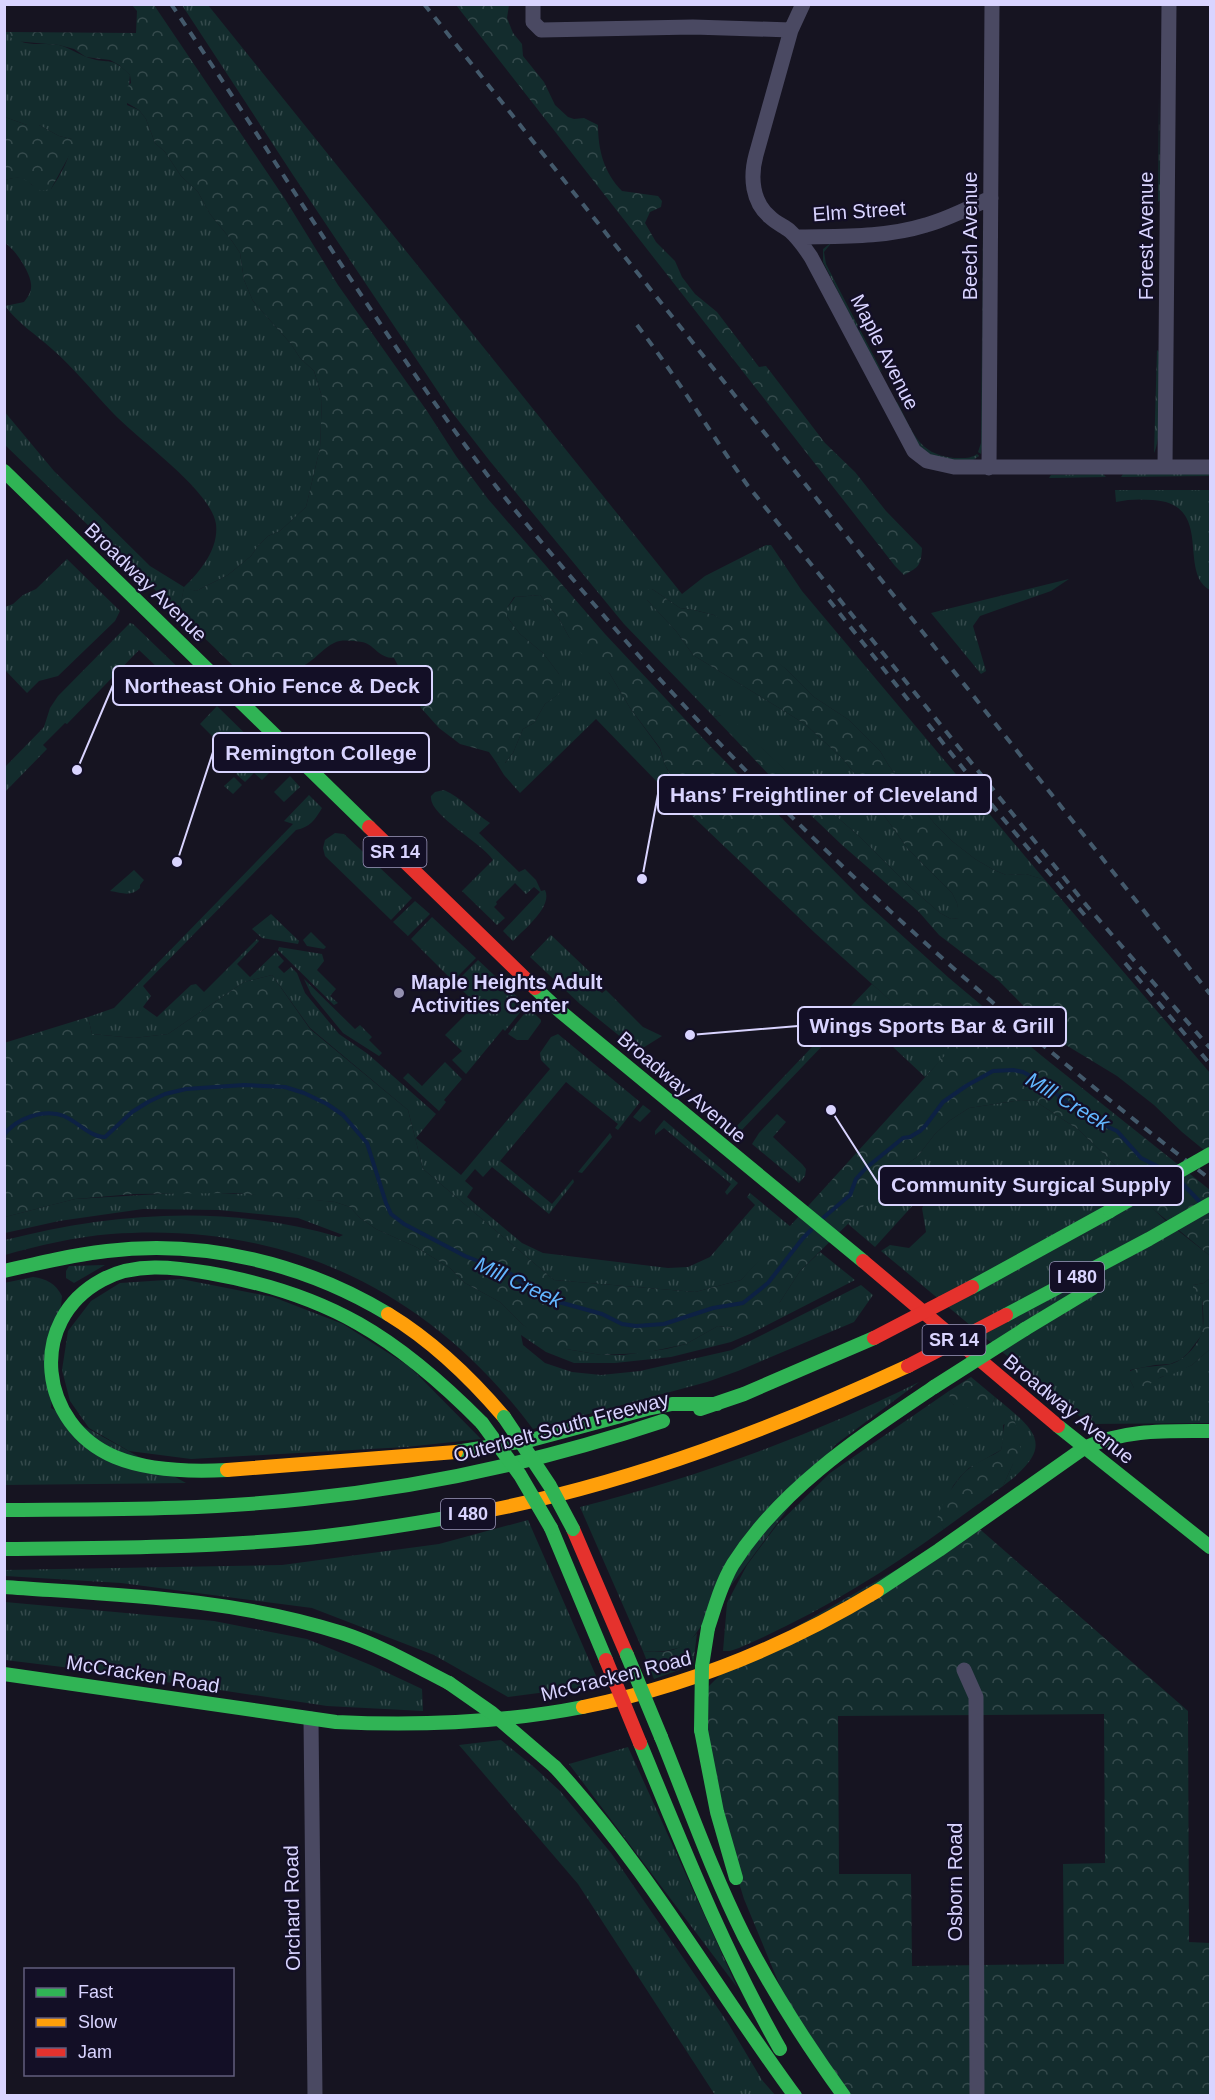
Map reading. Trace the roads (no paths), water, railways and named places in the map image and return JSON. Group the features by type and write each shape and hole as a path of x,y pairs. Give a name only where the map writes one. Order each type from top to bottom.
{"main road":[{"name":"Broadway Avenue","path":"4,471 543,995 895,1287 986,1368 1210,1547"},
{"name":"Outerbelt South Freeway","path":"4,1510 178,1507 279,1502 436,1479 621,1436 717,1404 874,1338 972,1287 1210,1154"},
{"name":"I 480","path":"4,1549 137,1548 260,1542 398,1527 502,1508 579,1489 681,1459 781,1423 908,1366 1149,1239 1210,1204"},
{"path":"740,1888 720,1824 701,1730 702,1666 708,1628 733,1566 766,1520 788,1496 839,1453 934,1387 1093,1288 1149,1239"},
{"path":"4,1271 38,1261 84,1252 131,1247 178,1247 227,1253 276,1264 323,1281 365,1300 410,1327 448,1358 477,1386 504,1417 550,1485 573,1529 743,1934 769,1984 844,2096"},
{"path":"717,1404 669,1405 516,1443 437,1454 243,1469 158,1468 120,1459 95,1447 76,1431 63,1413 53,1391 51,1365 54,1339 71,1305 90,1287 114,1274 143,1268 159,1268 226,1275 290,1290 338,1310 396,1344 454,1393 482,1423 520,1475 551,1528 708,1907 758,2009 810,2096"},
{"name":"McCracken Road","path":"4,1674 311,1719 377,1724 442,1725 505,1720 599,1705 667,1687 765,1650 855,1604 943,1547 1084,1448 1132,1433 1210,1431"},
{"path":"4,1587 179,1601 234,1608 287,1619 342,1633 394,1654 449,1683 492,1713 555,1767 593,1808 627,1851 741,2021 795,2096"},
{"path":"758,1932 799,2032"}],"street":[{"path":"533,4 533,22 541,30 693,27 791,30"},
{"name":"Maple Avenue","path":"803,4 791,30 754,164 753,183 761,208 796,237 817,267 914,451 927,461 944,466 989,468 1210,467"},
{"name":"Beech Avenue","path":"989,468 992,4"},
{"name":"Forest Avenue","path":"1165,467 1168,4"},
{"name":"Elm Street","path":"796,237 907,230 939,221 991,198"},
{"name":"Osborn Road","path":"964,1670 976,1697 977,2096"},
{"name":"Orchard Road","path":"311,1719 315,2096"}],"waterway":[{"name":"Mill Creek","path":"823,1218 850,1195 856,1179 866,1168 903,1138 920,1131 943,1102 993,1071 1013,1070 1023,1072 1038,1080 1086,1117 1117,1131 1141,1158 1163,1169"},
{"name":"Mill Creek","path":"4,1135 15,1124 31,1116 48,1113 64,1116 94,1135 105,1137 132,1112 165,1094 186,1089 244,1085 285,1087 327,1104 343,1115 367,1143 391,1214 404,1224 465,1256 511,1274 548,1299 602,1314 622,1324 636,1326 664,1324 713,1308 743,1303 768,1283 811,1230"},
{"name":"Mill Creek","path":"1181,1182 1199,1201"}],"railway":[{"path":"171,4 369,307 452,427 525,522 648,666 722,746 876,898 1040,1042 1210,1179"},
{"path":"424,4 1210,994"},
{"path":"637,325 748,486 1087,906 1210,1048"},
{"path":"829,600 913,706"},
{"path":"928,724 1000,815 1088,919"},
{"path":"1125,963 1210,1064"}],"place":[{"name":"Northeast Ohio Fence & Deck","path":"77,770"},
{"name":"Remington College","path":"177,862"},
{"name":"Hans’ Freightliner of Cleveland","path":"642,879"},
{"name":"Maple Heights Adult Activities Center","path":"399,993"},
{"name":"Wings Sports Bar & Grill","path":"690,1035"},
{"name":"Community Surgical Supply","path":"831,1110"}]}
